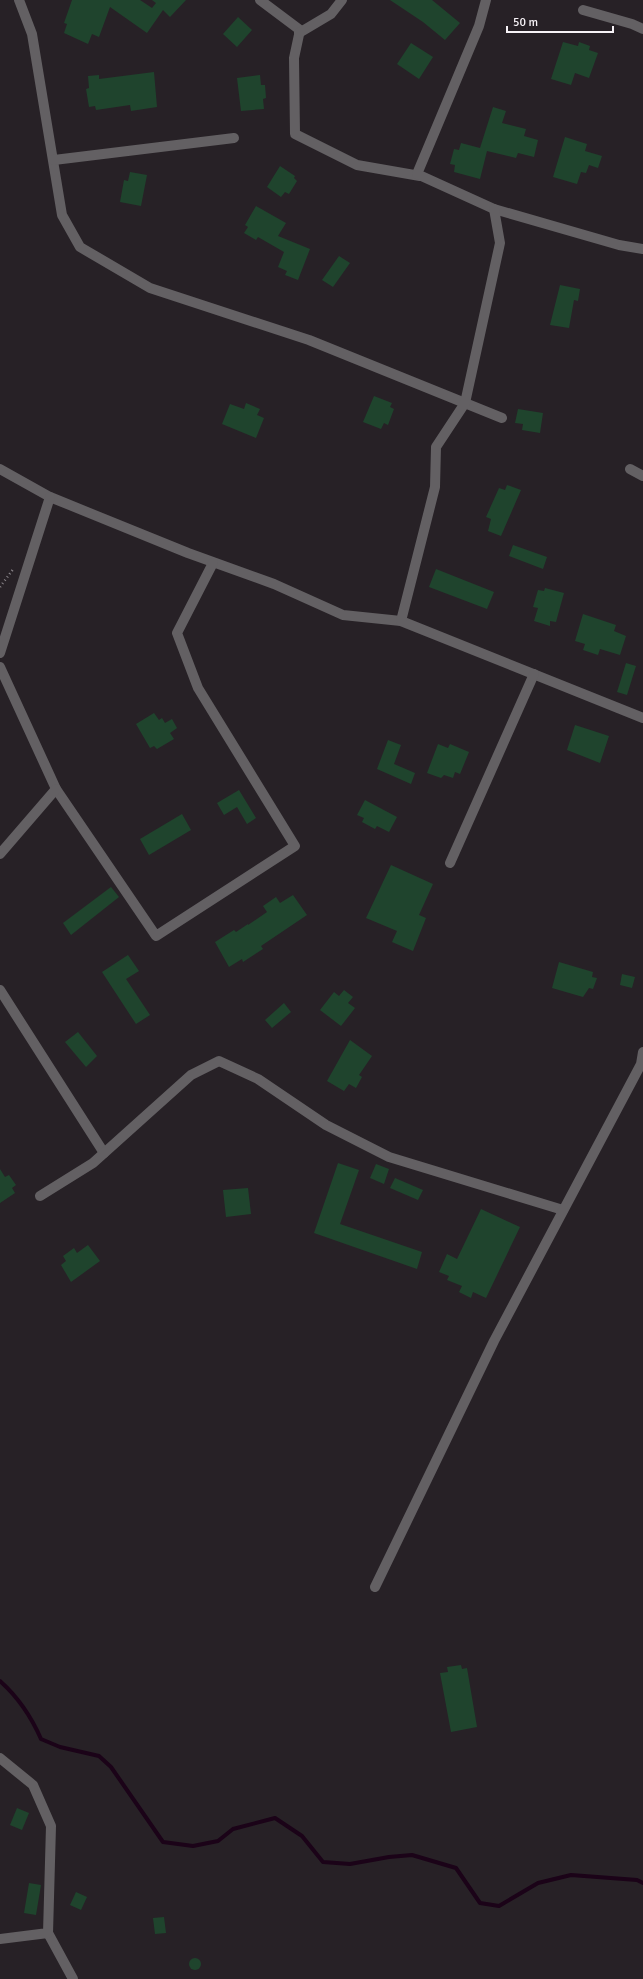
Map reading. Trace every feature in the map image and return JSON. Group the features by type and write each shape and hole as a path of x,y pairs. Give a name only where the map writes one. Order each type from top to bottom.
{"street":[{"path":"19,0 32,34 54,160 62,216 80,247 150,288 309,340 502,418"},
{"path":"260,0 300,30 294,58 296,134 357,165 420,176 494,210 619,246 643,249"},
{"path":"299,33 331,14 342,0"},
{"path":"420,176 417,174 479,26 486,0"},
{"path":"583,10 632,24 643,29"},
{"path":"54,160 234,138"},
{"path":"400,621 435,487 436,447 465,403 500,243 494,210"},
{"path":"0,469 50,497 213,562 274,584 343,615 400,621 643,718"},
{"path":"630,469 643,476"},
{"path":"0,653 50,497"},
{"path":"0,667 56,789 156,936 295,846 198,688 177,633 213,562"},
{"path":"450,864 534,674"},
{"path":"0,854 56,789"},
{"path":"0,990 104,1154"},
{"path":"375,1587 494,1341 640,1064 643,1052"},
{"path":"40,1196 93,1163 190,1075 219,1061 258,1078 326,1125 389,1157 563,1210"},
{"path":"0,1758 33,1785 51,1826 48,1933 73,1979"},
{"path":"0,1939 48,1933"}],"building":[{"path":"72,0 140,0 152,8 156,3 152,0 186,0 170,17 163,10 147,33 110,7 99,37 92,34 88,44 64,33 67,24 64,23"},
{"path":"390,0 432,0 460,23 445,40 423,22"},
{"path":"238,17 252,30 237,47 223,34"},
{"path":"563,42 578,46 579,42 590,46 589,50 598,53 589,78 575,73 571,85 551,79"},
{"path":"411,43 433,57 419,79 397,64"},
{"path":"154,72 157,107 131,111 130,105 96,110 95,106 89,107 86,89 89,88 88,76 99,75 99,79"},
{"path":"260,75 261,85 265,85 266,98 263,99 264,109 241,111 237,78"},
{"path":"493,107 506,111 502,123 526,129 524,136 538,140 534,157 518,153 516,158 487,151 480,179 454,172 455,165 450,164 454,149 459,150 461,143 480,148"},
{"path":"565,137 587,144 585,151 602,156 598,168 589,165 586,173 581,172 577,184 553,177"},
{"path":"280,166 295,176 294,178 297,181 289,194 285,192 281,197 267,187"},
{"path":"130,172 147,175 141,206 120,202 124,180 128,181"},
{"path":"256,206 286,223 278,236 310,249 298,280 285,275 287,271 278,267 284,252 258,237 256,240 244,233 248,227 245,225"},
{"path":"339,256 350,263 333,287 322,280"},
{"path":"560,285 580,289 578,301 574,300 569,328 550,325"},
{"path":"374,396 392,403 390,407 394,409 388,425 384,423 381,429 363,422"},
{"path":"246,403 260,409 257,415 264,418 256,438 222,424 230,404 244,409"},
{"path":"518,409 543,413 540,433 522,430 523,424 515,423"},
{"path":"507,485 521,490 501,536 488,531 491,519 486,517 499,488 505,490"},
{"path":"513,545 547,557 543,569 509,556"},
{"path":"436,569 494,592 487,609 429,587"},
{"path":"545,588 564,593 556,622 550,621 550,626 534,621 538,608 533,607 538,590 544,591"},
{"path":"583,614 616,625 614,631 626,636 620,655 600,649 598,655 583,650 585,644 575,641"},
{"path":"626,663 636,666 627,695 617,692"},
{"path":"154,713 159,720 162,718 165,723 172,719 177,728 170,733 174,739 157,749 154,746 150,748 136,724"},
{"path":"575,725 609,736 600,763 567,750"},
{"path":"388,740 401,745 394,764 415,773 411,784 377,769"},
{"path":"438,744 448,748 450,744 469,752 460,774 455,772 453,778 444,775 441,778 427,773"},
{"path":"239,790 256,818 247,824 237,807 224,815 217,803"},
{"path":"365,800 397,817 389,832 377,826 375,829 362,822 364,818 357,815"},
{"path":"182,814 191,830 149,855 140,839"},
{"path":"391,865 433,884 419,915 426,918 413,951 392,942 397,931 366,918"},
{"path":"111,887 119,897 71,935 63,923"},
{"path":"293,895 307,915 261,946 263,949 243,962 242,959 229,967 215,942 234,930 236,932 267,912 263,906 276,897 280,903"},
{"path":"128,955 139,971 126,979 150,1015 136,1024 102,972"},
{"path":"559,962 593,972 592,977 597,978 593,989 589,988 583,997 552,988"},
{"path":"622,974 635,977 632,988 620,985"},
{"path":"344,990 353,997 348,1003 355,1008 341,1026 320,1010 334,992 339,996"},
{"path":"284,1003 291,1012 272,1028 265,1020"},
{"path":"78,1032 97,1056 86,1067 65,1042"},
{"path":"350,1040 372,1056 359,1075 362,1077 356,1088 349,1084 344,1091 327,1081"},
{"path":"338,1163 359,1170 340,1224 422,1252 417,1269 314,1233"},
{"path":"376,1164 389,1169 384,1184 370,1178"},
{"path":"0,1169 5,1177 9,1175 16,1185 12,1188 15,1193 0,1203"},
{"path":"395,1178 423,1190 418,1200 390,1188"},
{"path":"248,1188 251,1214 226,1217 223,1190"},
{"path":"481,1209 520,1227 486,1298 473,1292 471,1298 459,1292 462,1286 447,1280 449,1276 439,1272 447,1254 457,1259"},
{"path":"88,1245 100,1261 71,1282 61,1265 66,1261 63,1256 74,1248 77,1253"},
{"path":"461,1665 462,1669 467,1668 477,1727 451,1732 440,1673 448,1672 447,1667"},
{"path":"17,1808 29,1813 22,1830 10,1825"},
{"path":"29,1883 41,1885 36,1915 24,1913"},
{"path":"76,1892 87,1897 81,1910 70,1905"},
{"path":"164,1917 166,1933 155,1934 153,1918"},
{"path":"195,1958 199,1960 201,1964 199,1968 195,1970 191,1968 189,1964 191,1960"}],"waterway":[{"path":"0,1681 24,1708 41,1739 60,1747 99,1756 111,1767 163,1842 193,1846 218,1841 233,1829 275,1818 302,1836 323,1862 350,1864 389,1857 412,1855 456,1868 480,1903 499,1906 538,1883 571,1875 637,1880 643,1883"}]}
